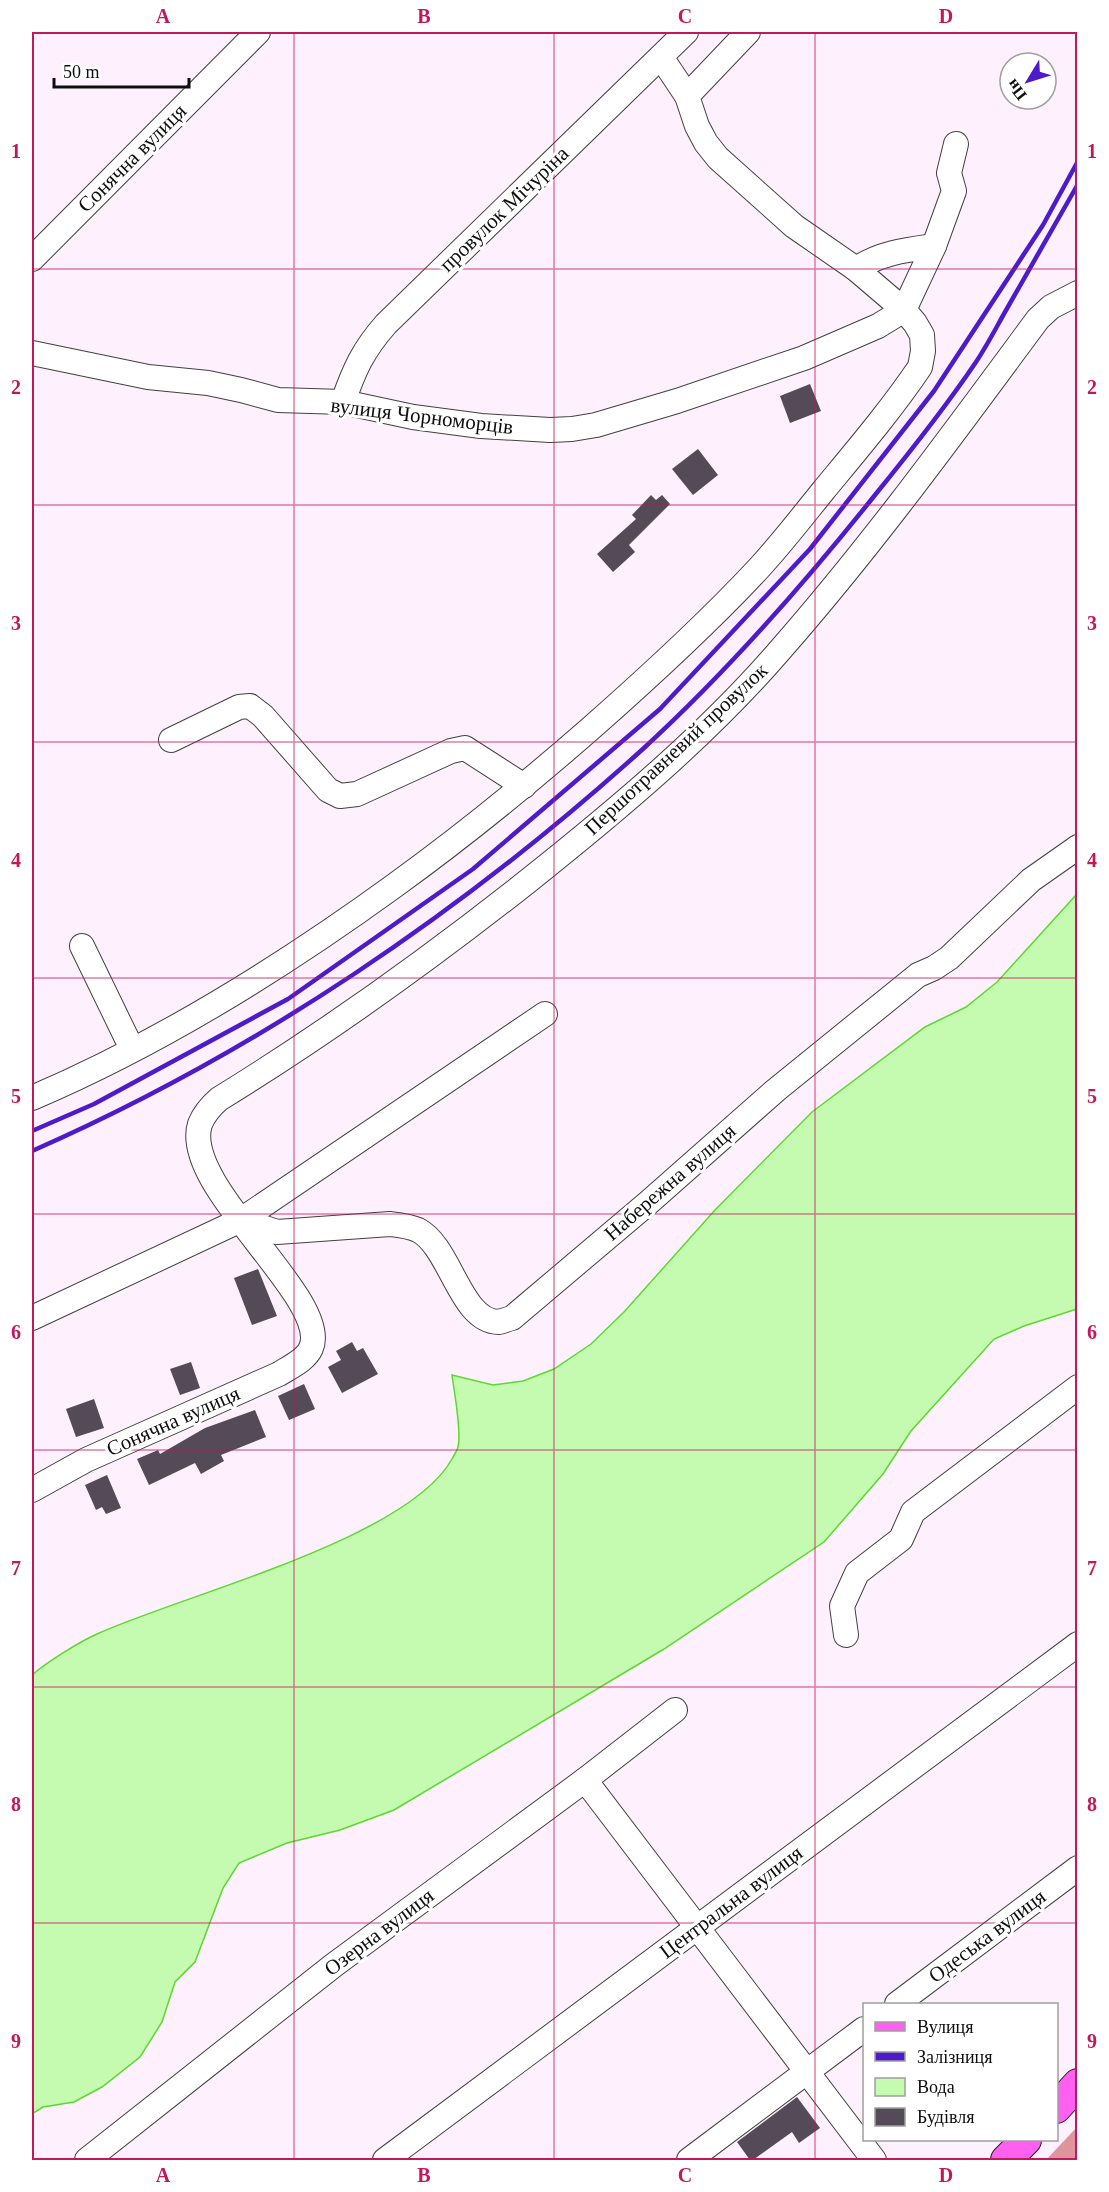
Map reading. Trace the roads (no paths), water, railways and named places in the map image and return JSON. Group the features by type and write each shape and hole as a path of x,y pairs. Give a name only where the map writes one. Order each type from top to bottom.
{"main road":[{"path":"1058,2106 1077,2084"},
{"path":"1006,2160 1024,2141"}],"street":[{"name":"Сонячна вулиця","path":"32,259 258,32"},
{"name":"провулок Мічуріна","path":"343,402 359,360 370,341 686,32"},
{"path":"687,96 748,32"},
{"path":"32,1098 132,1050 237,993 332,931 453,843 524,786 645,680 705,624 762,565 920,367 923,351 922,335 915,322 856,269 794,226 718,158 706,143 697,126 687,96 661,57"},
{"path":"904,310 934,246 954,191 949,173 956,144"},
{"path":"856,269 869,260 891,253 934,246"},
{"name":"Першотравневий провулок","path":"241,1220 223,1198 203,1160 199,1143 200,1126 207,1110 219,1099 364,1005 455,938 580,840 721,712 780,650 845,572 964,419 1038,319 1051,308 1077,293"},
{"name":"вулиця Чорноморців","path":"32,353 148,377 230,387 278,400 343,402 413,417 481,426 572,429 596,425 677,401 804,358 878,326 904,310"},
{"path":"171,740 239,707 250,706 263,716 328,790 340,796 357,794 451,750 465,748 524,786"},
{"name":"Набережна вулиця","path":"241,1220 277,1232 390,1224 407,1226 419,1231 436,1248 472,1309 486,1319 499,1322 512,1317 648,1203 776,1090 918,975 949,958 1031,880 1077,847"},
{"path":"82,946 132,1050"},
{"path":"32,1318 241,1220 546,1014"},
{"name":"Сонячна вулиця","path":"32,1490 86,1460 279,1374 305,1356 311,1348 313,1338 308,1316 241,1220"},
{"path":"846,1635 842,1606 857,1573 901,1539 913,1512 1077,1388"},
{"name":"Центральна вулиця","path":"385,2160 1077,1644"},
{"name":"Озерна вулиця","path":"87,2160 334,1965 585,1780 675,1710"},
{"path":"585,1780 874,2160"},
{"name":"Одеська вулиця","path":"898,2003 1077,1868"},
{"path":"689,2160 863,2030"}],"water":[{"path":"1077,894 1077,1309 1024,1326 994,1339 911,1431 883,1474 824,1542 664,1649 394,1810 340,1830 287,1843 239,1863 223,1888 195,1962 175,1982 162,2022 140,2057 102,2087 74,2102 43,2107 32,2114 32,1675 63,1653 97,1634 236,1583 343,1539 390,1515 428,1488 452,1459 458,1447 458,1422 452,1375 493,1385 523,1381 554,1369 591,1344 624,1312 715,1210 812,1112 925,1027 966,1007 997,982"}],"railway":[{"path":"32,1131 94,1104 288,999 473,869 660,709 810,549 934,391 1043,225 1078,161"},
{"path":"32,1151 196,1070 276,1024 354,974 430,922 503,866 644,748 706,688 793,594 927,430 980,355 1078,184"}]}
